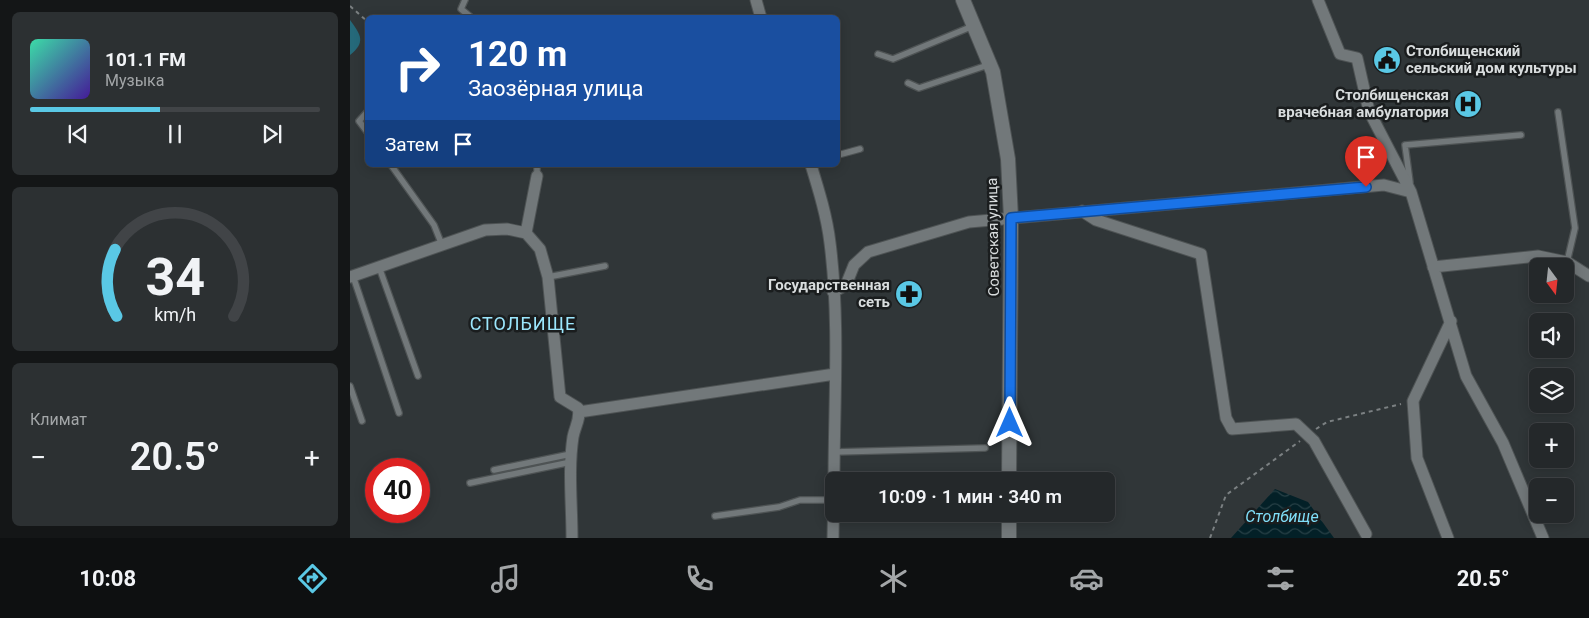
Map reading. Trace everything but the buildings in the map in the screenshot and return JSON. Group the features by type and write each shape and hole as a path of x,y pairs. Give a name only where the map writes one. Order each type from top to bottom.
{"street":[{"path":"756,0 760,15"},
{"name":"Советская улица","path":"963,0 990,64 1008,159 1011,218 1009,472"},
{"path":"1318,0 1340,54 1357,58 1368,111 1411,192 1466,376 1503,444 1543,538"},
{"path":"812,167 823,205 830,243 834,292 834,472"},
{"path":"526,232 537,171"},
{"path":"834,292 846,285 854,264 868,252 969,222 1384,185 1411,192"},
{"path":"1082,211 1096,220 1201,254 1226,418 1232,429 1296,424 1314,441 1366,534"},
{"path":"352,277 485,230 507,229 526,232 540,249 548,277 560,398 578,408 579,412 571,458 572,538"},
{"path":"1433,267 1538,256 1548,258"},
{"path":"1574,266 1589,276"},
{"path":"1448,538 1417,458 1413,401 1451,321"},
{"path":"579,412 835,374"},
{"path":"833,522 833,538"},
{"path":"1008,538 1009,522"}],"lane":[{"path":"465,0 461,9 468,15"},
{"path":"878,54 893,59 974,26"},
{"path":"908,83 919,88 990,64"},
{"path":"1558,112 1575,228 1568,258"},
{"path":"365,114 359,121 365,129"},
{"path":"1411,192 1405,145 1520,135"},
{"path":"840,154 860,149"},
{"path":"392,167 434,225 442,245"},
{"path":"548,277 605,266"},
{"path":"379,267 418,376"},
{"path":"352,277 399,413"},
{"path":"350,386 362,420"},
{"path":"834,452 985,448"},
{"path":"494,470 571,458"},
{"path":"470,484 571,458"},
{"path":"715,516 780,507 800,500 825,500"}],"path":[{"path":"350,6 365,19"},
{"path":"1311,433 1327,422 1413,401"},
{"path":"1210,538 1226,495 1303,439"}],"shaded area":[{"path":"350,20 359,34 360,42 350,55"}],"water":[{"name":"Столбище","path":"1275,489 1308,502 1334,538 1231,538"}],"place":[{"name":"Столбищенский сельский дом культуры","path":"1387,60"},
{"name":"Столбищенская врачебная амбулатория","path":"1468,104"},
{"name":"Государственная сеть","path":"909,294"}],"district":[{"name":"СТОЛБИЩЕ","path":"523,324"}],"route":[{"path":"1010,423 1011,218 1366,187"}]}
